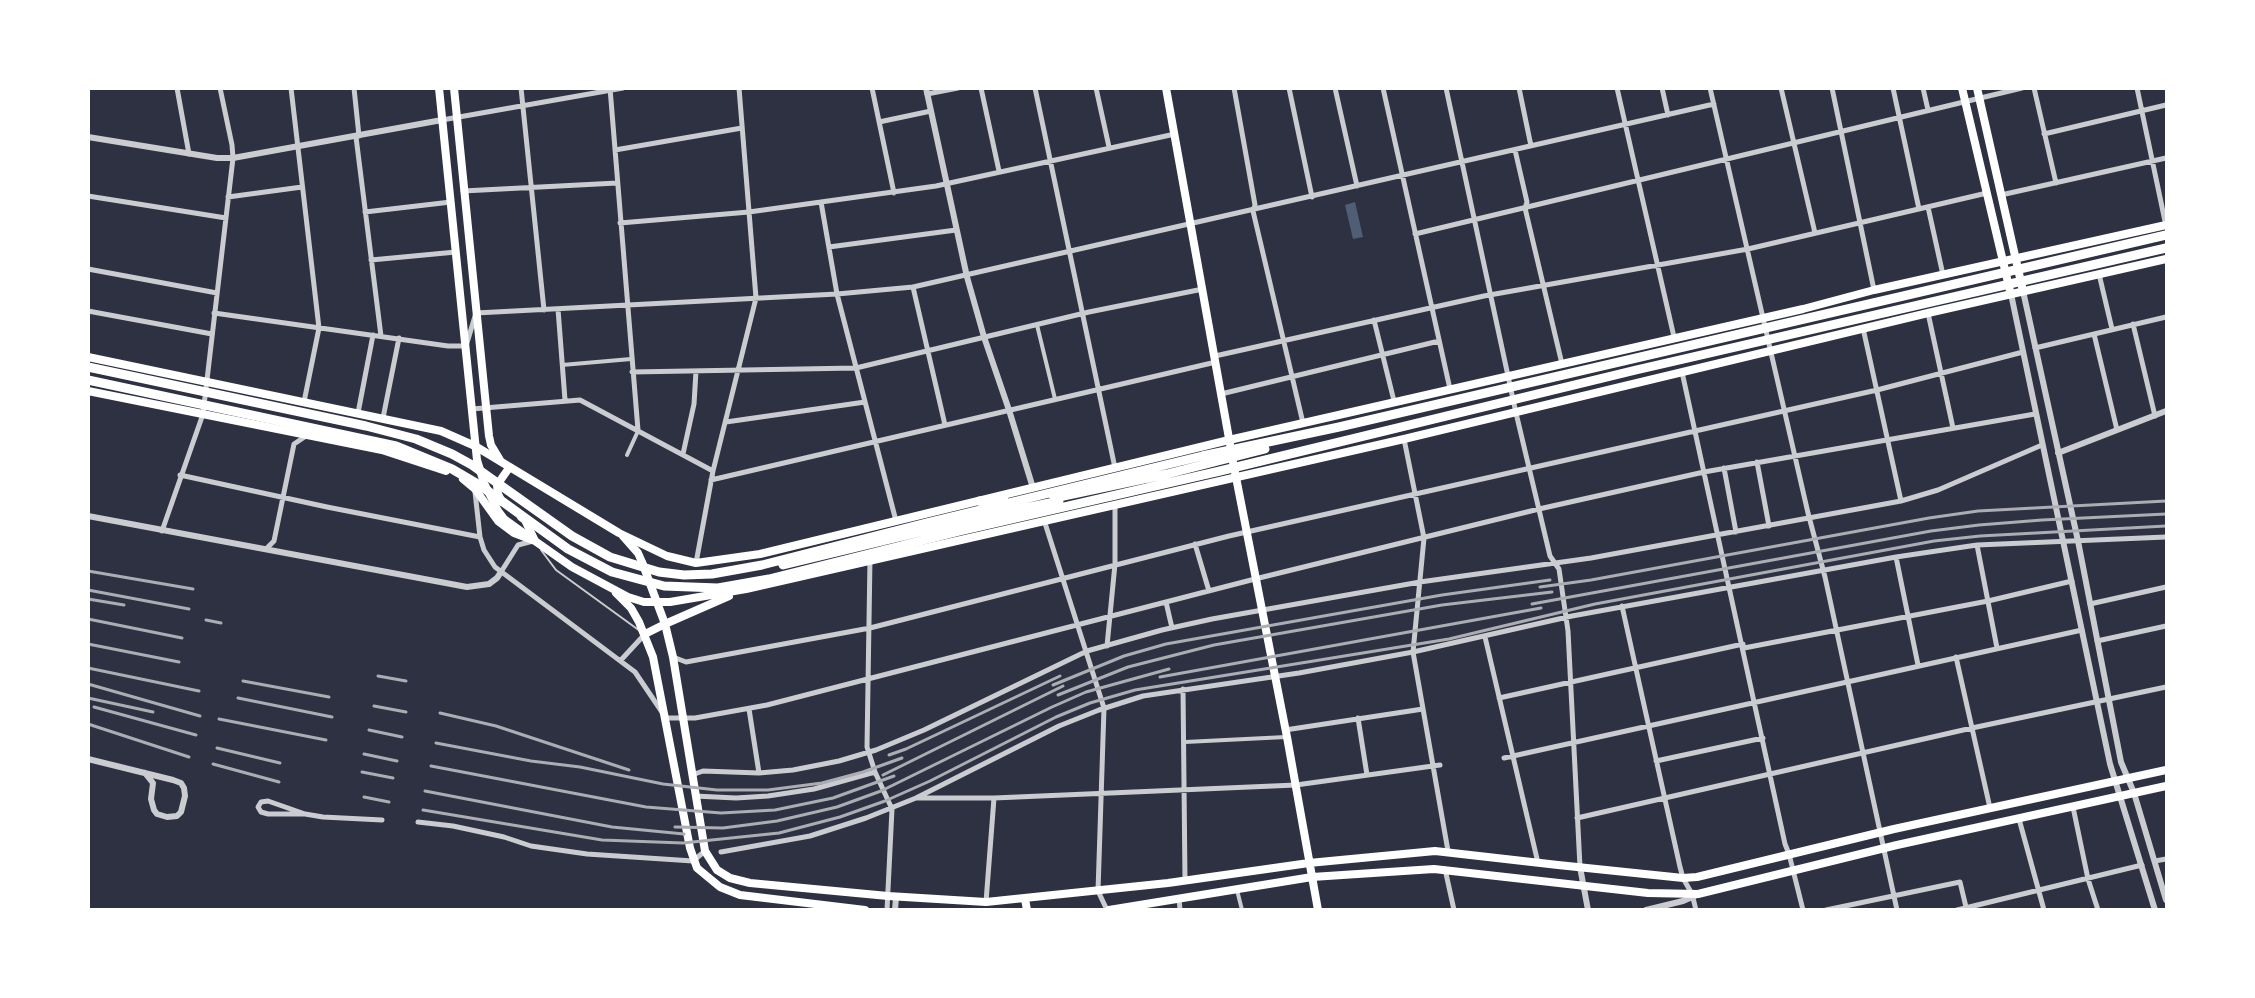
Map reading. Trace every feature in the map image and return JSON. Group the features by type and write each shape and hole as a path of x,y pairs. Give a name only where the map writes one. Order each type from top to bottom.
{"highway":[{"path":"88,367 366,426 416,439 442,449 472,465 596,550 634,565 684,574 712,574 762,565 1179,462 2166,235"},
{"path":"88,380 326,430 415,452 452,469 481,486 546,534 596,565 628,578 680,588 718,588 769,579 1625,373 2166,248"},
{"path":"979,501 1044,499 1184,470 1302,440 1339,427"},
{"path":"783,566 1018,509 1132,490"}],"main road":[{"path":"439,88 475,446 480,472 493,503 504,519 572,567 628,597 659,603 746,589 1404,439 1863,328 2166,259"},
{"path":"454,88 491,445 499,459 509,468"},
{"path":"1166,88 1229,440 1318,909"},
{"path":"1962,88 2011,294"},
{"path":"1977,88 2023,291"},
{"path":"88,357 441,431 475,446 620,533 667,556 696,563 760,554 1395,401 1763,318 1874,290 2166,226"},
{"path":"1685,335 1697,342 1749,330 1768,341"},
{"path":"88,391 382,450 450,472 475,489 498,520 514,532 535,541"},
{"path":"509,468 497,485 498,494 504,504 525,520 535,541"},
{"path":"620,533 638,553 659,603 665,624 673,657 694,796 705,851 717,870 730,878 741,881 892,897 986,902 1098,891 1309,863 1448,851 1538,863 1683,878 1697,877 1881,832 2166,770"},
{"path":"609,587 632,608 653,657 693,861 709,880 729,892 865,909"},
{"path":"645,634 746,589"},
{"path":"1108,909 1312,877 1445,869 1648,893 1694,895 1884,848 2166,786"},
{"path":"1025,899 1027,909"}],"street":[{"path":"177,88 189,153"},
{"path":"162,531 203,414 233,158 220,88"},
{"path":"291,88 319,328 304,402"},
{"path":"354,88 365,212 381,336"},
{"path":"521,88 544,310"},
{"path":"88,137 217,158 233,158 623,88"},
{"path":"696,563 713,471 756,298 739,88"},
{"path":"872,88 894,193"},
{"path":"958,88 927,91 967,277 1033,488"},
{"path":"981,88 999,171"},
{"path":"1035,88 1115,468"},
{"path":"1096,88 1108,147"},
{"path":"1234,88 1255,205 1253,211 1303,423"},
{"path":"1289,88 1312,197"},
{"path":"1335,88 1357,186"},
{"path":"1383,88 1450,389"},
{"path":"1446,88 1529,469 1550,556 1558,569 1567,624 1580,867 1588,909"},
{"path":"1519,88 1531,146"},
{"path":"1617,88 1674,337"},
{"path":"1662,88 1668,115"},
{"path":"1710,88 1848,681 1898,909"},
{"path":"1781,88 1815,233"},
{"path":"1832,88 1874,290"},
{"path":"1893,88 1919,209"},
{"path":"1923,88 1928,110"},
{"path":"1415,234 2022,88"},
{"path":"2034,88 2056,183"},
{"path":"2137,88 2166,226"},
{"path":"610,90 638,430 627,455"},
{"path":"214,313 466,346 476,313 837,294 913,287 967,277 1714,104"},
{"path":"2044,134 2166,105"},
{"path":"879,122 931,111"},
{"path":"615,150 742,128"},
{"path":"620,223 749,212 894,193 1174,134"},
{"path":"1515,150 1527,202 1525,208 1562,363"},
{"path":"2001,195 2166,158"},
{"path":"463,191 617,183"},
{"path":"228,197 302,187"},
{"path":"711,480 1099,389 1283,340 1490,295 1748,249 1987,193"},
{"path":"88,196 226,218"},
{"path":"365,212 451,202"},
{"path":"821,202 837,294 896,521"},
{"path":"1928,207 1942,275"},
{"path":"829,247 956,230"},
{"path":"371,260 456,252"},
{"path":"88,269 217,293"},
{"path":"2099,274 2112,329"},
{"path":"913,287 945,425"},
{"path":"632,372 856,368 1083,314 1203,289"},
{"path":"2023,291 2078,541 2121,762 2166,900"},
{"path":"2011,294 2096,701 2116,782 2155,909"},
{"path":"558,309 565,400"},
{"path":"88,311 212,334"},
{"path":"1928,313 1953,428"},
{"path":"2035,348 2166,317"},
{"path":"1374,320 1395,401"},
{"path":"2133,324 2155,416"},
{"path":"1037,325 1054,399"},
{"path":"1863,328 1901,501"},
{"path":"358,413 373,334"},
{"path":"2094,334 2116,430"},
{"path":"383,418 399,338"},
{"path":"1221,394 1439,341"},
{"path":"673,657 686,662 870,627 1195,544 1877,390 2023,352"},
{"path":"562,365 631,359"},
{"path":"683,454 694,404 696,371"},
{"path":"1682,372 1785,844 1803,909"},
{"path":"472,409 580,400 713,471"},
{"path":"726,422 865,402"},
{"path":"2058,453 2166,411"},
{"path":"475,489 480,537 488,558 501,572 635,672 666,718 683,718 749,709 1255,579 1539,509 1724,468 2035,414"},
{"path":"266,549 274,541 294,444 306,436"},
{"path":"1404,439 1424,538 1413,652 1448,851"},
{"path":"692,775 703,771 759,773 816,766 868,753 924,730 1087,651 1172,628 1420,582 1555,564 1717,536 1901,501 1938,490 2042,445"},
{"path":"1757,462 1769,526"},
{"path":"1724,468 1736,532"},
{"path":"180,475 480,537"},
{"path":"1107,646 1114,564 1115,504"},
{"path":"88,516 467,587 489,584 497,578 519,545 535,541"},
{"path":"1044,520 1104,708 1098,891 1108,909"},
{"path":"721,852 810,836 892,809 1059,726 1104,708 1143,696 1413,652 1622,606 1977,545 2166,537"},
{"path":"1195,544 1209,591"},
{"path":"1977,545 1997,648"},
{"path":"1896,558 1918,664"},
{"path":"870,559 867,747 875,772 892,809 892,897 895,909"},
{"path":"1499,698 1571,680 1988,601 2072,581"},
{"path":"2090,604 2166,587"},
{"path":"1166,602 1172,628"},
{"path":"1622,606 1683,878 1694,895 1696,909"},
{"path":"2097,641 2166,626"},
{"path":"1504,758 1918,664 2082,630"},
{"path":"621,660 645,634"},
{"path":"1485,637 1538,863"},
{"path":"1956,657 1990,808"},
{"path":"1577,818 1863,752 2166,687"},
{"path":"1183,689 1186,790 1185,880"},
{"path":"749,709 759,773"},
{"path":"1185,742 1286,734 1358,718 1423,709"},
{"path":"1358,718 1367,775"},
{"path":"1656,761 1763,738"},
{"path":"88,759 145,773 173,780 183,785 185,792 182,812 177,816 166,817 153,810 151,799 153,783 145,773"},
{"path":"916,798 994,798 1296,785 1440,765"},
{"path":"694,796 736,798 768,796 814,789 875,772"},
{"path":"986,902 994,798"},
{"path":"305,814 268,801 261,802 258,807 261,812 268,814 305,814 382,820"},
{"path":"2073,807 2088,879 2098,909"},
{"path":"2019,819 2044,909"},
{"path":"417,822 453,826 504,837 531,846 586,854 693,861 705,851"},
{"path":"2155,861 2166,859"},
{"path":"1957,909 2142,865"},
{"path":"1445,869 1454,909"},
{"path":"1826,909 1960,882 1966,908"},
{"path":"1237,889 1242,909"},
{"path":"1646,909 1694,895"},
{"path":"887,909 892,897"},
{"path":"1179,898 1180,909"}],"lane":[{"path":"535,541 556,570 645,634"}],"water":[{"path":"1355,202 1363,237 1353,239 1345,205"}],"railway":[{"path":"1540,587 1591,580 1978,511 2166,501"},
{"path":"1532,604 1931,531 2042,520 2166,514"},
{"path":"423,810 602,840 683,843 779,833 840,817 885,801 930,781 1056,717 1090,703 1135,690 1449,639 1595,604 1934,541 1980,536 2166,526"},
{"path":"88,571 193,589"},
{"path":"1053,685 1124,656 1166,644 1442,595 1550,580"},
{"path":"88,590 189,609"},
{"path":"1058,695 1128,667 1214,645 1442,605 1552,592"},
{"path":"88,599 124,605"},
{"path":"1160,677 1541,608"},
{"path":"88,619 182,638"},
{"path":"206,620 221,623"},
{"path":"88,644 179,662"},
{"path":"88,668 199,691"},
{"path":"675,827 723,828 777,821 837,807 881,791 1086,692 1169,669"},
{"path":"378,676 406,681"},
{"path":"889,755 1060,676"},
{"path":"243,681 329,697"},
{"path":"88,684 200,716"},
{"path":"883,775 1063,686"},
{"path":"88,698 153,712"},
{"path":"238,698 332,717"},
{"path":"374,706 406,712"},
{"path":"94,707 196,735"},
{"path":"440,713 496,726 629,770"},
{"path":"219,719 326,740"},
{"path":"88,724 189,757"},
{"path":"369,730 402,737"},
{"path":"436,743 531,761 580,767 663,784 717,790 768,790 822,783 902,758"},
{"path":"217,748 280,763"},
{"path":"364,754 397,761"},
{"path":"213,764 279,782"},
{"path":"431,766 646,807 721,813 775,810 833,798 894,776"},
{"path":"362,772 393,778"},
{"path":"425,791 612,827 684,834"},
{"path":"364,797 389,802"}]}
